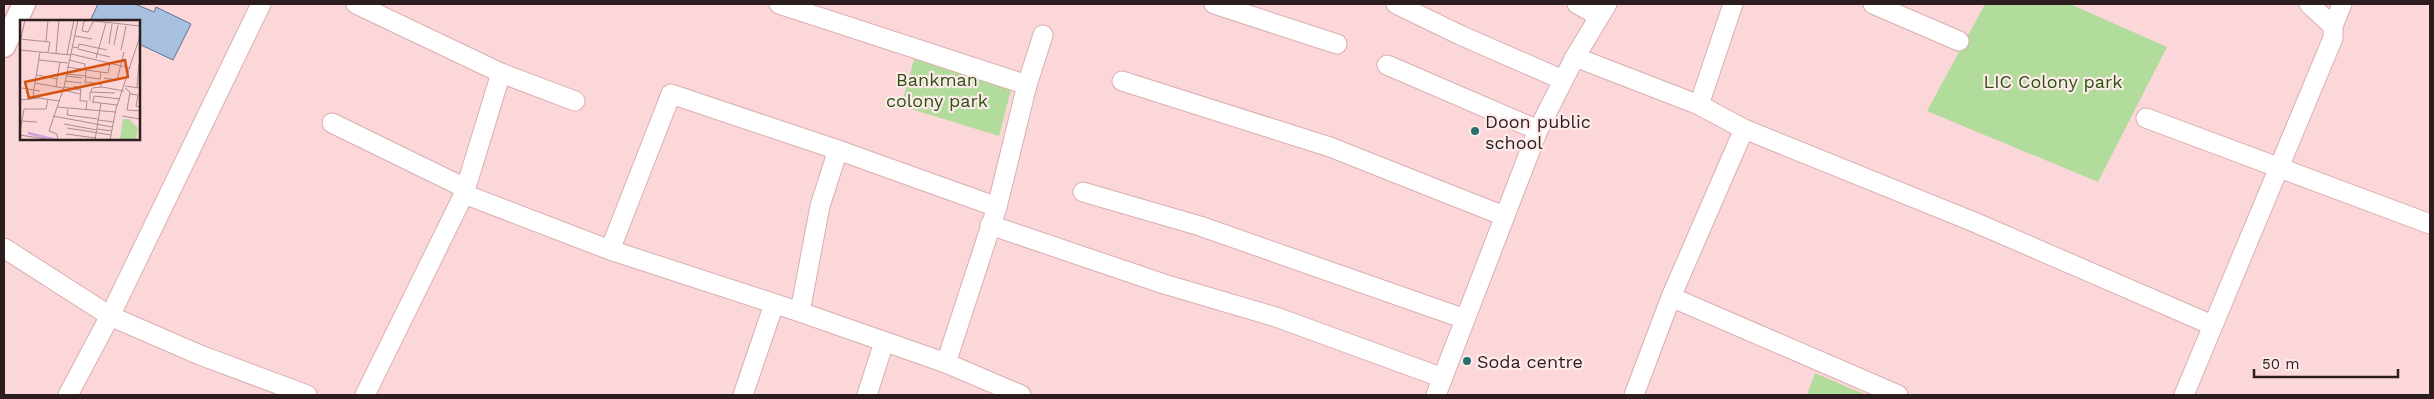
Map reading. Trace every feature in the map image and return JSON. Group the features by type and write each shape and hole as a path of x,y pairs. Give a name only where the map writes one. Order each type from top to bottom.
{"street":[{"path":"4,46 24,4"},
{"path":"68,395 110,316 261,4"},
{"path":"356,4 501,72 574,101"},
{"path":"779,4 1027,85"},
{"path":"1214,4 1337,44"},
{"path":"1396,4 1460,35 1562,80"},
{"path":"1436,395 1538,130 1562,80 1603,10 1577,4"},
{"path":"1699,105 1732,4"},
{"path":"1873,4 1958,41"},
{"path":"2309,4 2333,26"},
{"path":"2184,395 2212,325 2280,169 2333,38 2333,26 2342,4"},
{"path":"946,363 997,207 1027,85 1043,35"},
{"path":"1575,57 1699,105 1744,129 1974,222 2212,325"},
{"path":"1387,66 1538,130"},
{"path":"365,395 464,191 501,72"},
{"path":"1122,81 1330,147 1504,216"},
{"path":"610,250 671,94 838,150 997,207"},
{"path":"2146,118 2430,224"},
{"path":"332,123 464,191 610,250 800,312 946,363 987,389 1021,395"},
{"path":"1634,395 1671,298 1744,129"},
{"path":"800,312 820,206 838,150"},
{"path":"1083,192 1200,226 1465,319"},
{"path":"990,225 1164,284 1276,317 1443,378"},
{"path":"4,248 110,316 200,355 307,395"},
{"path":"1671,298 1898,395"},
{"path":"743,395 774,304"},
{"path":"867,395 884,342"}],"green space":[{"name":"LIC Colony park","path":"1985,4 2070,4 2167,47 2098,182 1927,111"},
{"name":"Bankman colony park","path":"915,56 1012,86 999,136 901,106"},
{"path":"1815,373 1866,395 1807,395"}],"building":[{"path":"98,4 135,4 154,12 156,7 191,24 173,60 140,44 140,20 90,20"}],"place":[{"name":"Doon public school","path":"1475,131"},
{"name":"Soda centre","path":"1467,361"}]}
